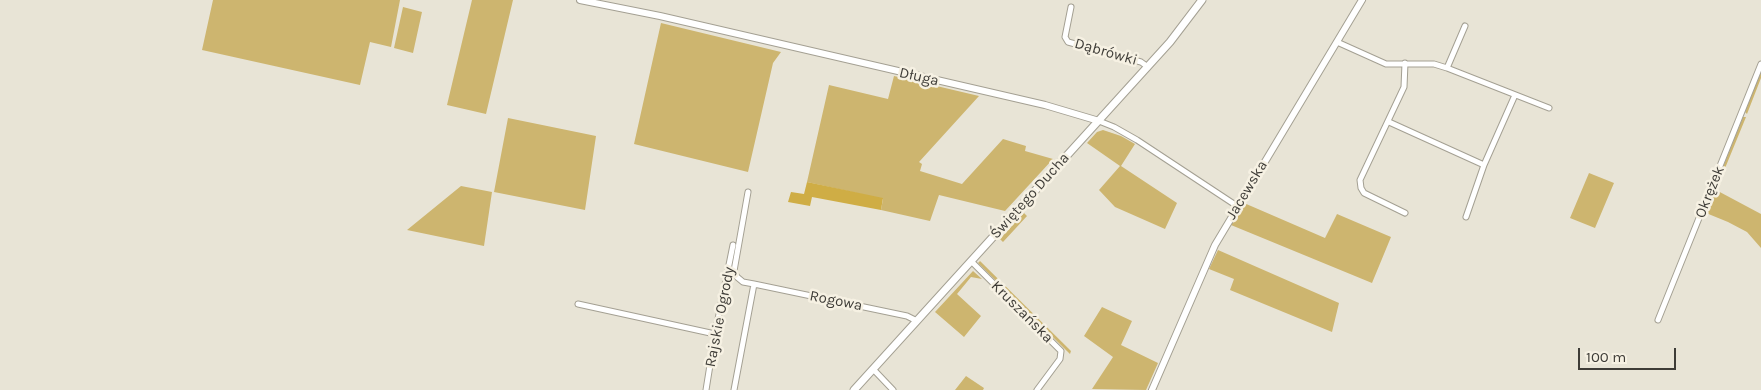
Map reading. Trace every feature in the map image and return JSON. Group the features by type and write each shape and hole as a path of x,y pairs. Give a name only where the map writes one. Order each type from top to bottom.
{"main road":[{"name":"Świętego Ducha","path":"854,390 1148,67 1202,0"}],"street":[{"name":"Długa","path":"580,0 599,2 660,16 1045,106 1099,121 1114,127 1136,140 1237,206"},
{"name":"Jacewska","path":"1152,390 1215,245 1362,0"},
{"name":"Dąbrówki","path":"1071,7 1065,36 1068,42 1141,62 1148,67"},
{"path":"1447,68 1465,26"},
{"path":"1337,42 1386,64 1434,64 1447,68 1549,108"},
{"path":"1405,64 1404,87 1360,180 1364,193 1405,213"},
{"name":"Okrężek","path":"1658,320 1761,64"},
{"path":"1466,217 1484,165 1515,95"},
{"path":"1388,122 1484,165"},
{"name":"Rogowa","path":"748,192 734,271 743,282 907,316 916,321"},
{"name":"Rajskie Ogrody","path":"706,390 733,245"},
{"name":"Kruszańska","path":"971,261 1061,351 1060,359 1037,390"},
{"path":"734,390 754,284"},
{"path":"578,304 715,334"},
{"path":"873,369 893,390"}],"shaded area":[{"path":"213,0 400,0 391,47 370,42 360,85 202,50"},
{"path":"472,0 513,0 486,114 447,105"},
{"path":"403,7 422,12 413,53 394,48"},
{"path":"661,23 781,52 773,63 748,172 634,144"},
{"path":"1761,72 1761,78 1747,114 1745,112"},
{"path":"894,76 979,96 919,162 922,164 920,171 962,184 1003,139 1026,146 1025,151 1053,159 1005,211 939,195 930,221 881,210 883,199 807,182 829,85 888,99"},
{"path":"1743,117 1746,117 1721,178 1719,177"},
{"path":"508,118 596,136 585,210 494,192"},
{"path":"1103,130 1121,136 1135,144 1121,166 1177,203 1165,229 1115,207 1099,190 1120,166 1087,143 1097,132"},
{"path":"1589,173 1614,183 1595,228 1570,218"},
{"path":"807,182 883,198 881,210 812,197 810,206 788,202 791,192 804,194"},
{"path":"461,186 492,192 484,246 407,230"},
{"path":"1716,190 1761,214 1761,248 1747,232 1706,213"},
{"path":"1244,203 1325,238 1337,214 1391,237 1372,283 1231,225"},
{"path":"1024,213 1027,216 1003,242 1000,239"},
{"path":"1218,250 1339,303 1332,332 1230,290 1234,279 1209,269"},
{"path":"980,261 1071,351 1070,354 978,263"},
{"path":"973,271 982,279 971,277 957,294 981,316 964,337 935,312"},
{"path":"1102,307 1132,321 1121,345 1158,363 1146,390 1092,389 1113,357 1084,336"},
{"path":"966,376 984,388 983,390 955,390"}]}
